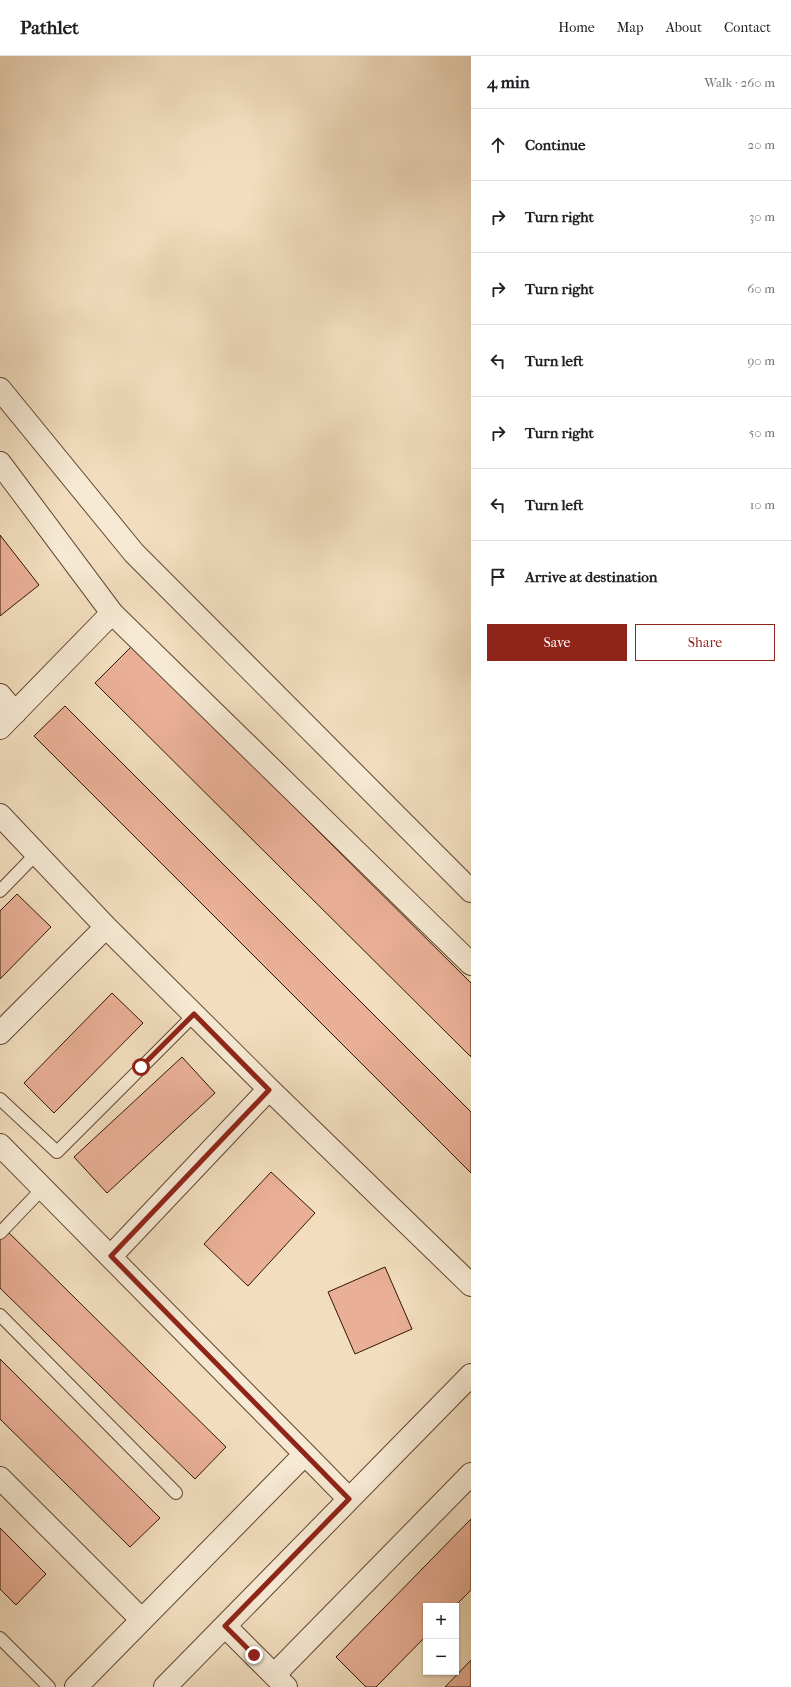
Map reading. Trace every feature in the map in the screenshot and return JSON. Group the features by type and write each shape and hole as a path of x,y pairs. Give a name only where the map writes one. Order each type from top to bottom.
{"street":[{"path":"0,389 134,553 471,891"},
{"path":"0,463 112,613 471,964"},
{"path":"0,696 7,720 112,613"},
{"path":"0,815 106,927 269,1090 471,1285"},
{"path":"0,1033 106,927"},
{"path":"111,1256 269,1090"},
{"path":"0,1145 349,1499"},
{"path":"170,1685 225,1626 471,1375"},
{"path":"76,1687 305,1454"},
{"path":"225,1626 280,1681 471,1474"},
{"path":"0,1478 142,1620"}],"lane":[{"path":"0,891 36,854"},
{"path":"0,1099 57,1152 194,1014"},
{"path":"0,1233 43,1188"},
{"path":"0,1315 176,1493"},
{"path":"0,1638 49,1687"}],"building":[{"path":"0,535 39,585 0,616"},
{"path":"132,646 471,983 471,1057 95,683"},
{"path":"65,706 471,1112 471,1173 34,736"},
{"path":"17,894 51,927 0,979 0,911"},
{"path":"112,993 143,1023 54,1113 24,1083"},
{"path":"182,1057 215,1093 107,1193 74,1157"},
{"path":"271,1172 315,1213 248,1286 204,1244"},
{"path":"0,1224 226,1447 195,1479 0,1288"},
{"path":"385,1267 412,1329 355,1354 328,1292"},
{"path":"0,1359 160,1518 130,1547 0,1419"},
{"path":"471,1519 471,1590 458,1603 423,1603 423,1639 376,1687 366,1687 336,1657"},
{"path":"0,1528 46,1574 16,1605 0,1589"},
{"path":"471,1660 471,1687 445,1687 457,1675 459,1675 459,1672"}],"route":[{"path":"141,1067 194,1014 269,1090 111,1256 349,1499 225,1626 254,1655"}]}
